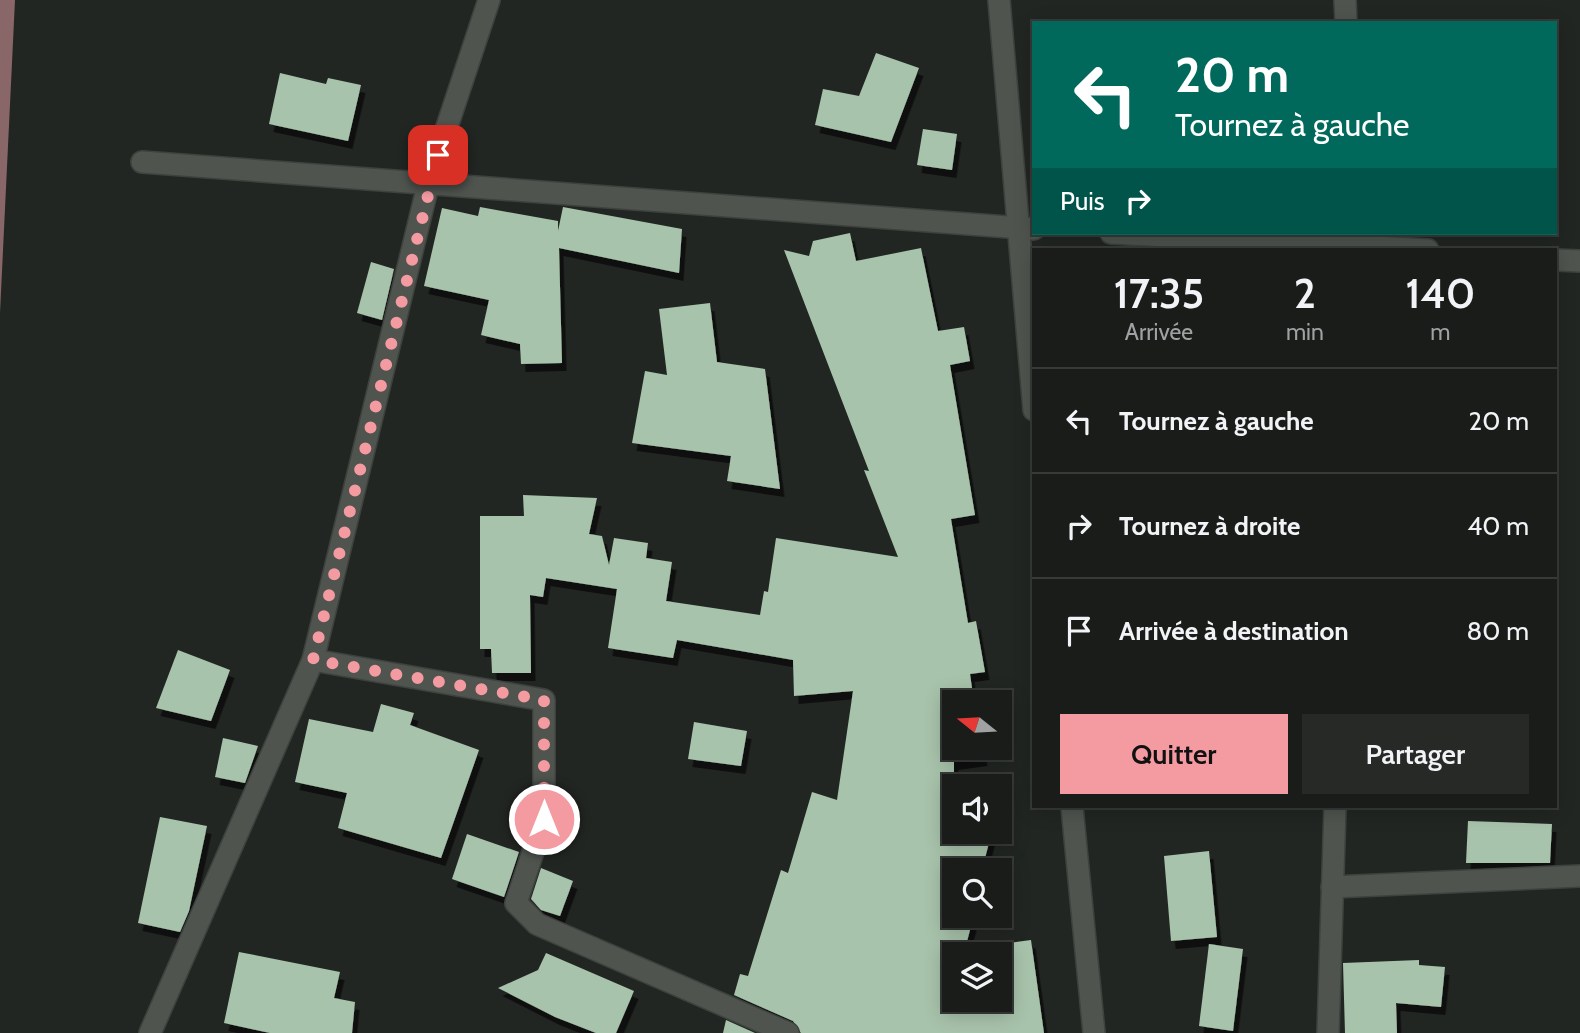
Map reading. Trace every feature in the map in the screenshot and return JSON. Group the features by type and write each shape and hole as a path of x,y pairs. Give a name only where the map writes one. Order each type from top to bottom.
{"street":[{"path":"150,1033 313,660 429,181 489,0"},
{"path":"999,0 1026,228 1032,364"},
{"path":"1345,0 1346,21"},
{"path":"142,162 429,181 1026,228"},
{"path":"1160,235 1355,243 1407,248"},
{"path":"1557,260 1580,261"},
{"path":"313,660 544,700 544,819 516,903 537,924 788,1033"},
{"path":"1072,808 1094,1033"},
{"path":"1328,1033 1335,808"},
{"path":"1332,887 1580,876"}],"shaded area":[{"path":"0,0 15,0 0,313"}],"building":[{"path":"876,53 919,68 891,142 815,125 823,89 859,96"},
{"path":"280,73 326,84 328,78 361,85 348,141 269,124"},
{"path":"923,129 957,134 952,170 917,165"},
{"path":"480,207 558,221 558,231 563,207 682,229 679,273 559,248 562,363 521,364 520,344 481,335 489,300 424,286 442,208 478,216"},
{"path":"850,233 856,261 921,248 938,331 964,327 970,361 950,365 975,515 951,519 968,623 976,621 985,672 970,674 972,690 942,690 942,760 968,760 954,762 954,774 942,774 942,844 989,844 985,858 942,858 942,928 971,928 967,942 942,942 942,1012 1012,1012 1012,943 1031,940 1044,1033 801,1033 793,1021 734,995 740,974 748,976 781,870 788,873 812,792 837,800 853,691 794,696 793,660 677,640 673,658 608,648 617,589 546,578 543,597 530,595 531,673 492,673 491,649 480,649 480,516 524,516 523,495 597,498 589,534 602,536 609,565 614,538 648,543 646,558 672,562 666,601 760,615 764,591 768,592 776,538 898,557 864,470 869,471 784,250 809,256 813,241"},
{"path":"371,262 394,269 382,320 357,313"},
{"path":"710,303 717,362 765,369 780,489 727,481 731,456 632,443 645,371 667,375 659,309"},
{"path":"178,650 230,670 211,721 156,708"},
{"path":"381,704 414,713 410,725 479,750 441,858 338,828 347,793 295,782 309,719 373,732"},
{"path":"694,722 747,731 741,766 688,759"},
{"path":"223,738 258,746 245,783 215,777"},
{"path":"160,817 207,826 189,911 180,932 138,923"},
{"path":"1468,821 1552,824 1550,863 1466,863"},
{"path":"467,834 519,852 504,897 452,879"},
{"path":"1209,851 1217,937 1171,941 1164,856"},
{"path":"541,868 573,881 560,916 541,910 531,899"},
{"path":"1209,944 1243,949 1233,1031 1199,1026"},
{"path":"239,952 340,972 334,998 355,1002 352,1033 270,1033 224,1023"},
{"path":"546,953 634,991 616,1033 596,1033 555,1017 498,988 538,970"},
{"path":"1419,960 1419,965 1445,967 1441,1007 1396,1003 1397,1033 1345,1033 1343,963"},
{"path":"726,1020 755,1033 723,1033"}],"route":[{"path":"438,155 429,181 313,660 544,700 544,819"}]}
